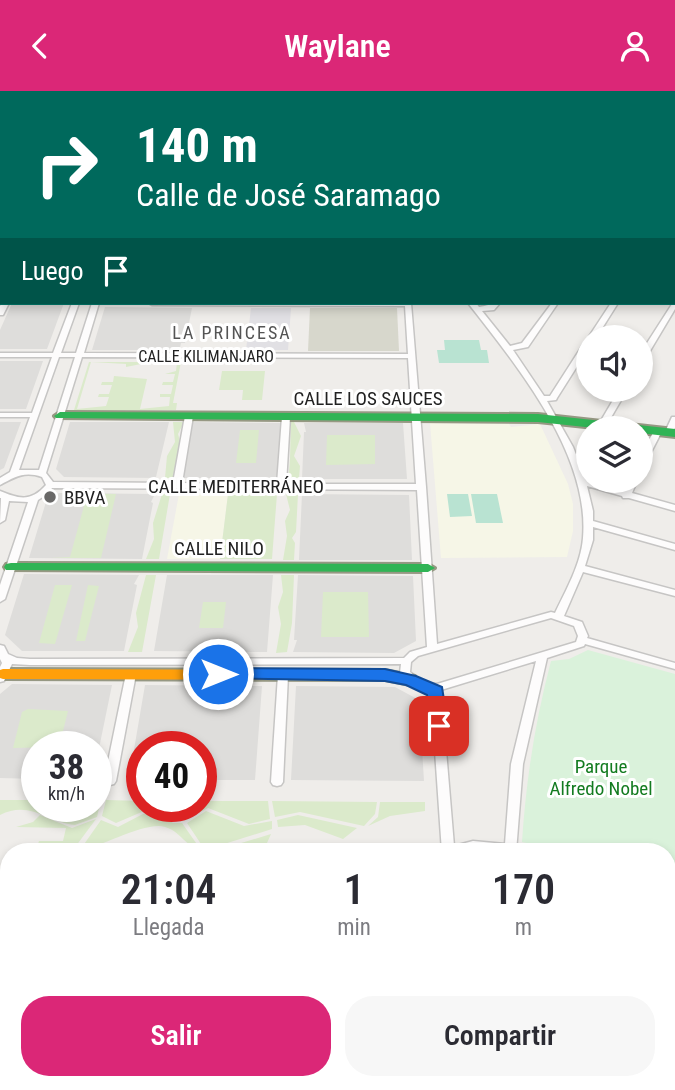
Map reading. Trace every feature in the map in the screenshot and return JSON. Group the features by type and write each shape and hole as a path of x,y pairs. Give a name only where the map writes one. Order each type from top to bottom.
{"main road":[{"name":"CALLE LOS SAUCES","path":"60,416 553,418 576,421"},
{"name":"CALLE NILO","path":"11,567 428,568"},
{"path":"1,676 385,675 410,680"}],"street":[{"path":"14,473 74,305"},
{"path":"41,473 95,305"},
{"path":"408,305 432,648"},
{"path":"475,306 491,308 495,305"},
{"path":"508,349 525,345 554,305"},
{"path":"600,325 613,305"},
{"path":"653,339 674,305"},
{"path":"475,306 508,349 553,418 576,467"},
{"name":"CALLE KILIMANJARO","path":"0,355 411,356"},
{"path":"541,399 553,398 576,362"},
{"path":"0,415 36,415"},
{"path":"177,486 189,416"},
{"path":"281,486 286,417"},
{"path":"653,449 669,429"},
{"path":"0,482 14,473 41,473 50,480 50,485 34,498 0,600"},
{"name":"CALLE MEDITERRÁNEO","path":"50,485 422,487"},
{"path":"559,616 580,568 589,523 585,493"},
{"path":"617,493 675,508"},
{"path":"0,520 2,496 34,498"},
{"path":"589,523 675,547"},
{"path":"580,568 675,593"},
{"path":"3,652 15,661 406,661 414,654 432,648 559,616 578,624 583,640"},
{"path":"428,688 448,686 572,649 583,640"},
{"path":"583,640 675,666"},
{"path":"1,676 3,652"},
{"path":"511,843 520,745 542,658"},
{"path":"406,661 405,673 410,680 436,691 449,843"},
{"path":"112,771 131,674"},
{"path":"277,782 283,675"}],"shaded area":[{"path":"11,305 63,305 47,349 0,349 0,330"},
{"path":"105,307 192,308 185,343 181,343 180,348 183,350 92,350"},
{"path":"251,308 291,308 288,350 246,350"},
{"path":"310,308 397,308 399,351 308,351"},
{"path":"0,361 43,361 26,409 0,409"},
{"path":"0,422 21,422 4,468 0,470"},
{"path":"70,422 169,422 156,477 158,478 64,477 56,469"},
{"path":"191,422 282,423 278,478 182,478"},
{"path":"304,423 403,423 407,479 302,479 306,432"},
{"path":"430,423 509,424 511,427 540,424 568,484 573,504 573,531 567,557 441,558"},
{"path":"59,493 155,494 151,502 153,503 142,559 29,558 46,502"},
{"path":"179,494 228,494 220,559 167,559"},
{"path":"302,494 409,495 412,560 299,560"},
{"path":"24,574 139,575 134,584 137,585 124,651 22,651 5,635"},
{"path":"167,575 273,575 267,652 154,651"},
{"path":"298,575 413,576 416,641 394,653 293,652 297,640 294,640"},
{"path":"12,684 112,685 103,731 21,731 21,779 0,778 0,694"},
{"path":"145,685 262,686 255,780 217,780 217,731 137,731"},
{"path":"296,686 395,687 419,700 424,781 291,780"}],"green space":[{"path":"444,340 479,340 481,350 487,350 489,363 439,363 437,350 445,350"},
{"path":"89,362 77,409 106,406 109,397 98,397 99,394 109,394 112,385 101,385 102,382 113,382 114,376 147,379 140,409 169,406 170,397 160,397 160,394 171,394 173,385 162,385 163,382 173,382 175,374 165,374 176,371 177,362 181,362 173,403 177,403 176,410 74,410"},
{"path":"91,362 151,362 126,367 126,364"},
{"path":"222,371 265,371 262,400 242,400 243,390 219,390"},
{"path":"173,422 184,422 178,434 180,441 173,478 165,478 167,456 175,442"},
{"path":"291,422 294,422 301,436 294,456 300,466 299,479 288,479"},
{"path":"240,430 259,430 256,463 236,463"},
{"path":"327,435 375,435 375,464 326,465"},
{"path":"59,493 116,494 101,558 51,558 70,557 87,495"},
{"path":"162,494 170,494 159,559 146,559 154,539 153,523"},
{"path":"228,494 277,494 272,559 220,559"},
{"path":"286,494 298,494 296,532 292,538 295,543 294,560 283,560 287,536 285,521 290,510"},
{"path":"447,494 468,494 472,516 450,517"},
{"path":"471,494 497,494 503,523 476,523"},
{"path":"146,575 156,575 142,652 128,652 138,627 136,613"},
{"path":"281,575 294,575 292,623 287,652 276,653 281,624 278,607 283,592"},
{"path":"55,585 72,585 55,644 39,643"},
{"path":"88,585 99,586 85,641 76,641"},
{"path":"323,592 368,592 369,637 321,637"},
{"path":"203,602 226,602 223,628 199,628"},
{"name":"Parque Alfredo Nobel","path":"588,650 675,674 675,843 522,842 532,751 551,661 569,659"},
{"path":"28,709 68,711 63,731 21,731 21,748 13,748 22,712"},
{"path":"0,800 21,800 21,810 0,815"},
{"path":"112,800 126,801 126,819 116,823 112,821"},
{"path":"217,801 268,801 270,819 249,824 217,812"},
{"path":"272,801 377,802 375,814 364,826 300,812 275,817"},
{"path":"380,802 425,802 425,811 390,816 368,826 378,817"},
{"path":"217,815 244,826 272,821 272,829 227,843 200,843 189,822 217,822"},
{"path":"298,815 357,828 343,839 305,825 278,827 277,820"},
{"path":"33,822 57,822 72,828 94,822 78,843 38,843 63,841 66,828 16,827"},
{"path":"62,822 83,822 75,825"},
{"path":"100,822 118,827 128,822 182,823 196,843 188,843 170,829 157,826 103,843 85,843"},
{"path":"271,834 267,843 241,843"}],"traffic: fast":[{"path":"60,416 538,418 675,433"},
{"path":"11,567 428,568"}],"traffic: slow":[{"path":"3,674 385,675 410,680"}],"place":[{"name":"BBVA","path":"50,497"}],"district":[{"name":"LA PRINCESA","path":"232,333"}],"route":[{"path":"218,674 385,675 410,680 436,691 439,726"}]}
